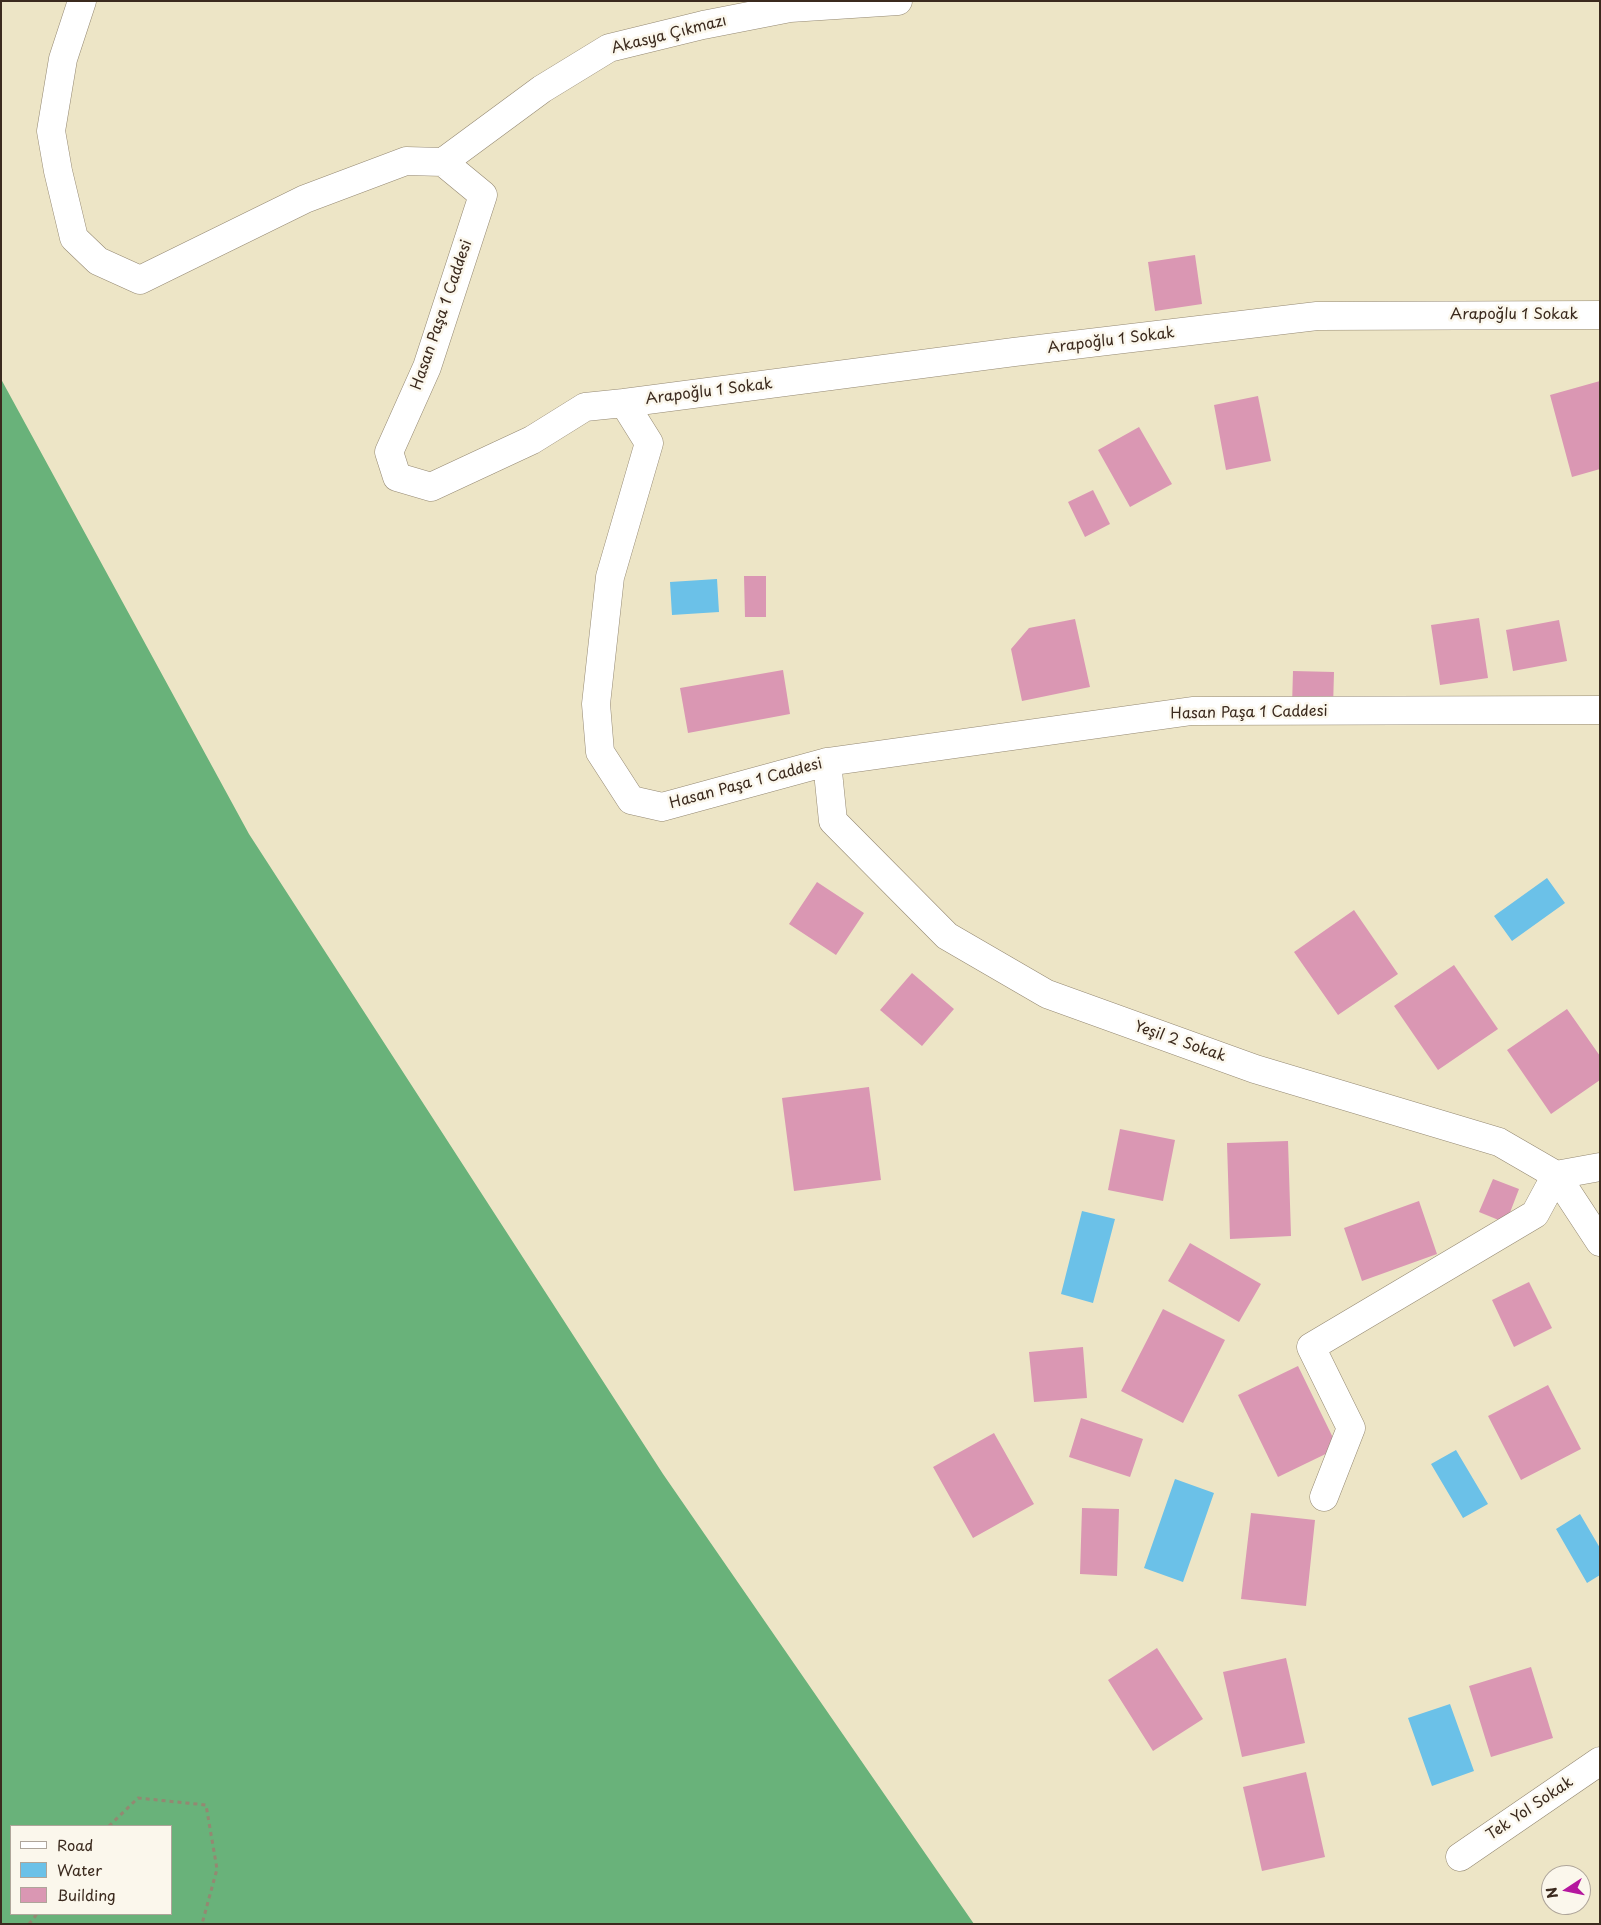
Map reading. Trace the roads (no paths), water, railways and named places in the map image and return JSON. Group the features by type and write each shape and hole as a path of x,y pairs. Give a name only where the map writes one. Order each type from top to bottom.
{"street":[{"path":"82,1 62,59 51,131 58,171 74,238 98,262 140,280 305,199 406,161 443,162"},
{"name":"Akasya Çıkmazı","path":"443,162 542,89 609,48 703,25 790,8 898,1"},
{"name":"Hasan Paşa 1 Caddesi","path":"443,162 483,195 427,367 389,452 396,477 431,487 532,440 585,407 624,403 649,443 610,577 596,704 600,752 631,800 662,807 827,762 1192,711 1600,710"},
{"name":"Arapoğlu 1 Sokak","path":"624,403 1014,352 1317,316 1600,315"},
{"name":"Yeşil 2 Sokak","path":"827,762 832,821 947,936 1046,994 1256,1069 1499,1142 1556,1175 1600,1242"},
{"path":"1324,1497 1351,1428 1311,1347 1535,1214 1556,1175 1600,1167"},
{"name":"Tek Yol Sokak","path":"1460,1857 1600,1761"}],"water":[{"path":"717,579 719,612 672,615 670,582"},
{"path":"1547,878 1565,903 1512,941 1494,916"},
{"path":"1082,1211 1115,1219 1093,1303 1061,1294"},
{"path":"1456,1450 1488,1504 1463,1518 1431,1464"},
{"path":"1175,1479 1214,1493 1183,1582 1144,1568"},
{"path":"1580,1514 1600,1548 1600,1575 1587,1583 1556,1529"},
{"path":"1450,1704 1474,1771 1432,1786 1408,1718"}]}
